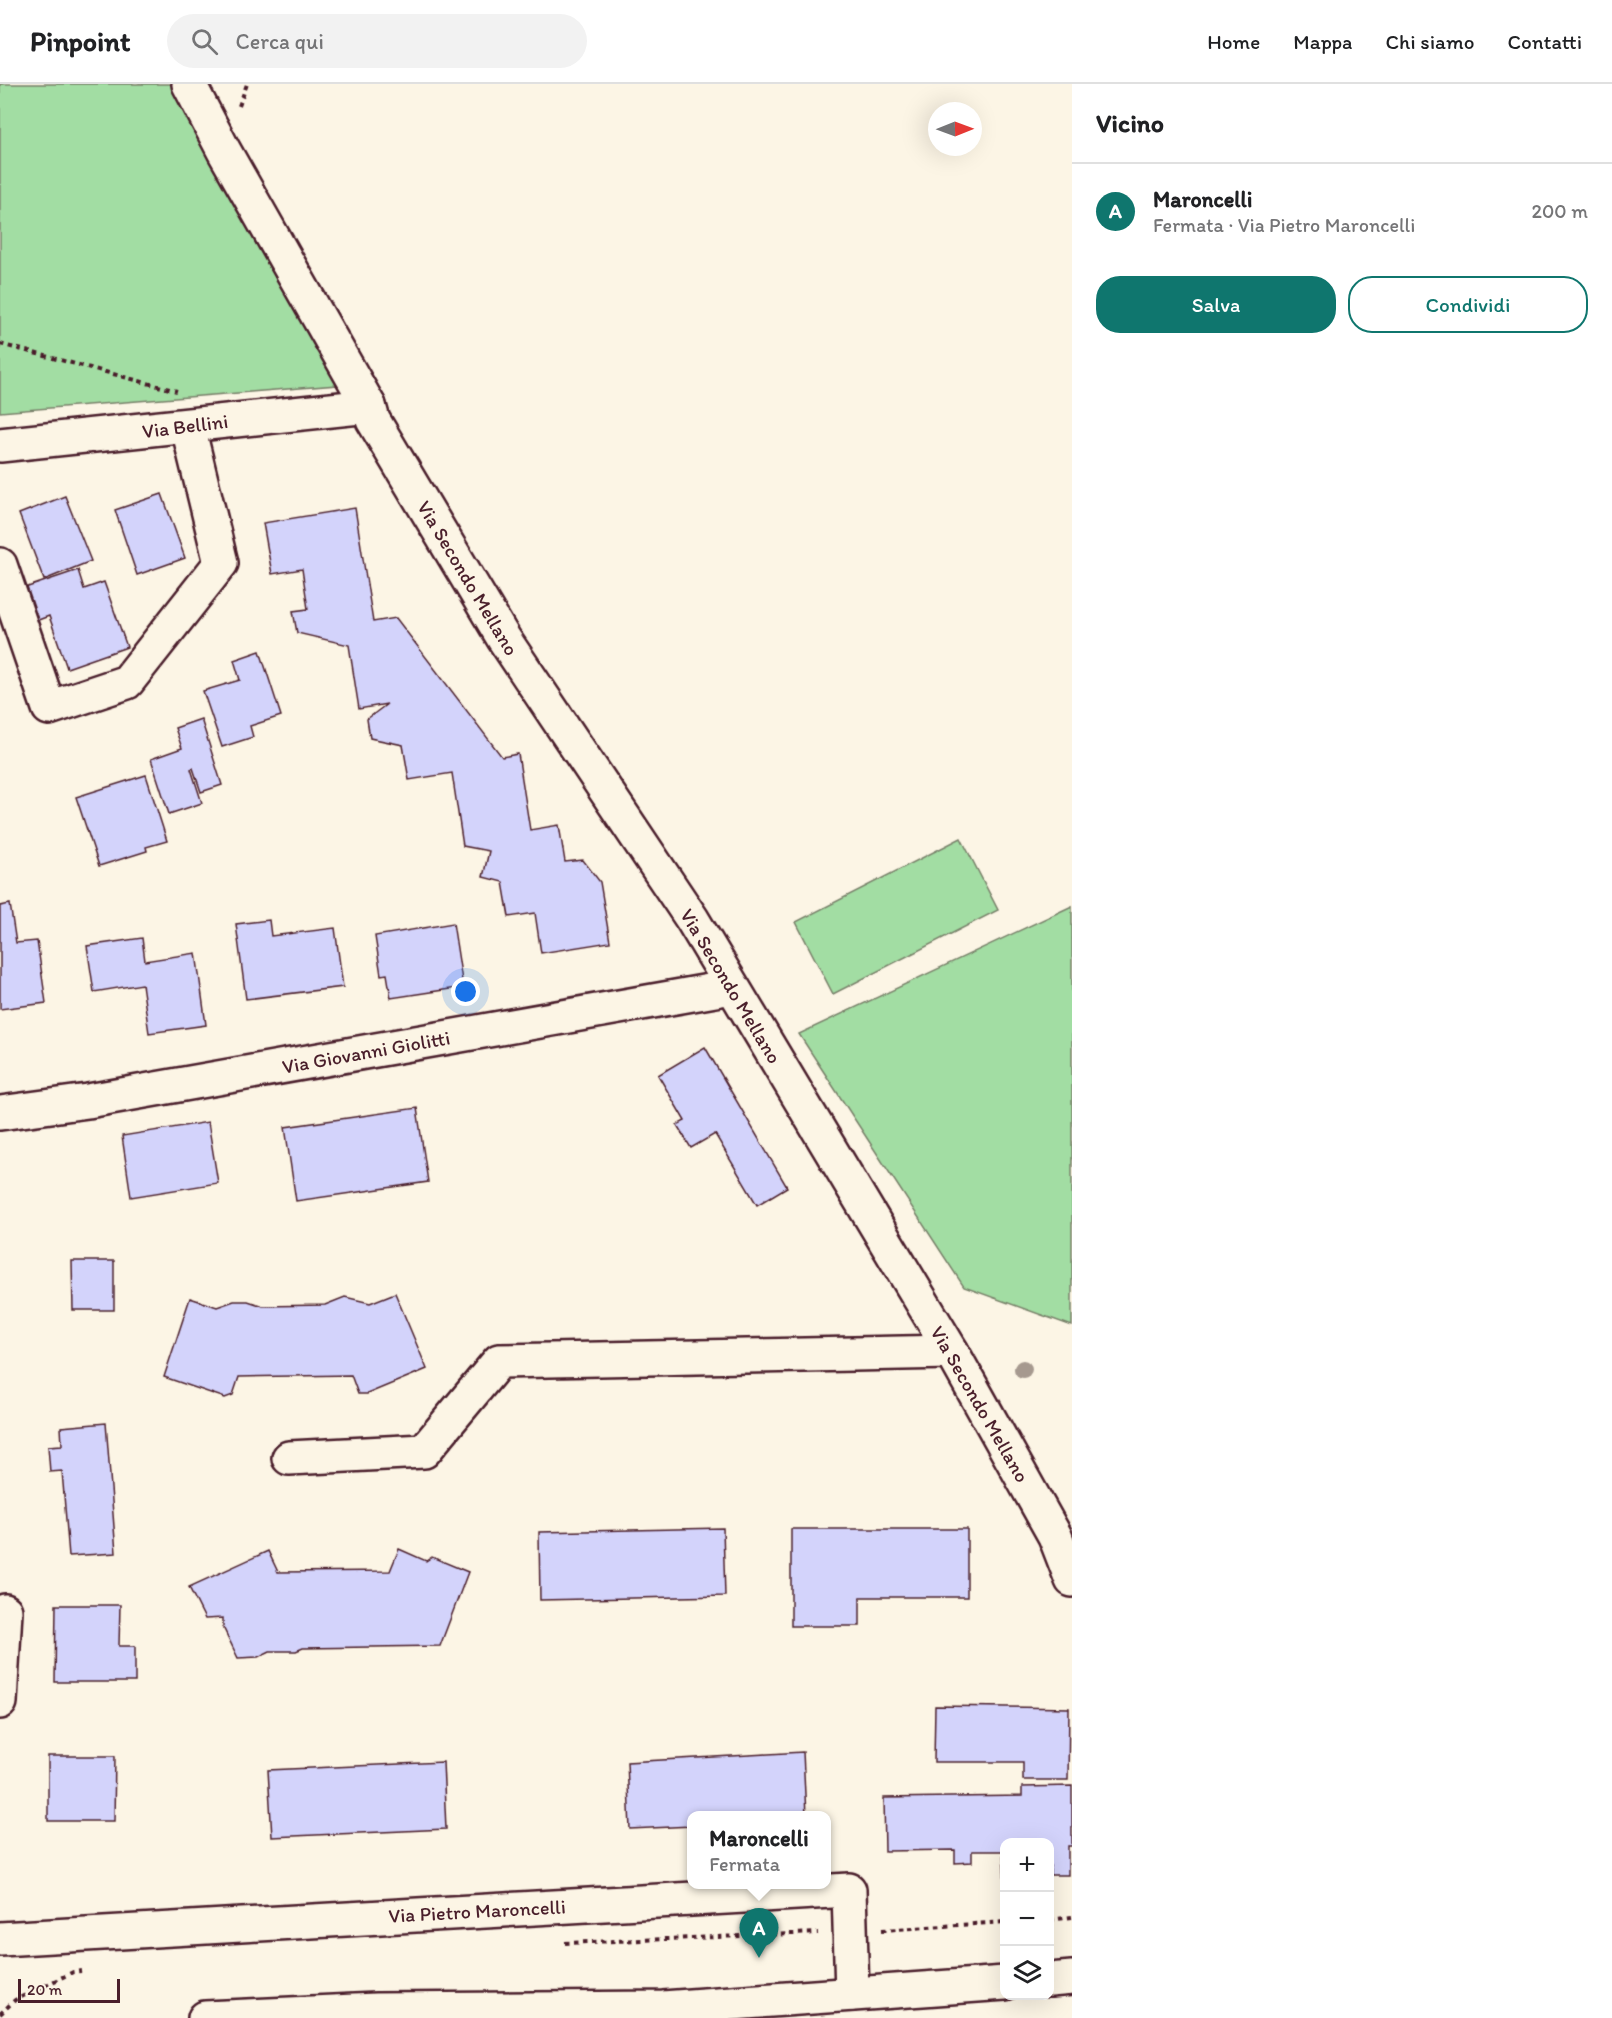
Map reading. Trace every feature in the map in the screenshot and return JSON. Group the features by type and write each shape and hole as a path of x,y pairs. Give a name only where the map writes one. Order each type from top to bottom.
{"street":[{"name":"Via Secondo Mellano","path":"189,84 224,151 369,406 373,420 504,639 692,919 952,1352 1055,1536 1072,1580"},
{"name":"Via Bellini","path":"0,445 188,427 251,417 369,406"},
{"path":"0,564 49,708 127,682 221,563 188,427"},
{"name":"Via Giovanni Giolitti","path":"0,1113 88,1101 732,987"},
{"path":"289,1458 424,1451 499,1361 952,1352"},
{"path":"0,1702 5,1611"},
{"name":"Via Pietro Maroncelli","path":"0,1939 849,1890 852,1994"},
{"path":"1054,1980 1072,1978"},
{"path":"205,2018 376,2010 663,2008 1000,1983"}],"path":[{"path":"0,344 179,392"},
{"path":"1054,1919 1072,1917"},
{"path":"564,1943 850,1932 1000,1922"},
{"path":"0,2014 15,2000 73,1972 84,1971"}],"green space":[{"path":"0,84 177,84 337,385 0,412"},
{"path":"961,838 998,910 833,994 796,922"},
{"path":"1072,906 1072,1326 964,1287 799,1034"}],"building":[{"path":"162,494 185,558 137,575 115,510"},
{"path":"65,496 91,561 44,580 19,514"},
{"path":"355,508 373,622 396,618 502,757 518,754 530,830 559,825 565,862 583,860 600,882 610,942 541,953 535,913 509,917 503,882 483,877 489,851 463,846 452,773 409,780 403,745 370,738 367,719 387,704 359,709 349,645 297,633 293,611 308,609 302,569 272,574 263,523"},
{"path":"78,570 84,589 104,582 127,647 67,668 49,616 33,622 22,589"},
{"path":"260,651 281,716 250,726 253,737 222,747 203,691 240,680 234,660"},
{"path":"201,719 222,785 201,792 193,768 191,769 202,803 169,814 151,759 182,748 175,728"},
{"path":"146,775 167,841 146,847 147,851 99,866 76,797"},
{"path":"10,904 16,943 37,941 46,1003 0,1009 0,906"},
{"path":"269,920 271,936 335,928 343,987 246,999 236,924"},
{"path":"453,923 463,987 391,998 387,974 381,975 375,936"},
{"path":"142,938 145,961 196,953 206,1025 149,1033 142,984 94,992 87,946"},
{"path":"705,1047 787,1187 757,1205 715,1134 691,1148 677,1125 685,1121 658,1075"},
{"path":"417,1108 428,1182 296,1201 285,1127"},
{"path":"208,1122 218,1183 131,1197 122,1136"},
{"path":"72,1261 114,1261 114,1310 73,1310"},
{"path":"395,1293 427,1369 367,1394 358,1394 351,1375 239,1377 233,1395 225,1398 164,1377 190,1298 217,1307 234,1301 248,1301 263,1306 325,1305 345,1297 370,1303"},
{"path":"106,1423 116,1553 69,1556 62,1471 50,1472 48,1446 62,1445 61,1427"},
{"path":"723,1528 725,1596 540,1600 539,1532"},
{"path":"791,1529 967,1529 967,1597 860,1597 860,1626 791,1626"},
{"path":"399,1549 426,1561 432,1557 468,1572 440,1646 303,1648 296,1651 270,1651 258,1657 238,1658 223,1627 223,1618 205,1619 189,1587 268,1551 278,1572 390,1571"},
{"path":"56,1605 120,1605 119,1646 135,1646 135,1682 55,1682"},
{"path":"935,1706 1069,1708 1068,1780 1023,1780 1023,1762 934,1762"},
{"path":"803,1752 806,1811 687,1811 687,1826 630,1829 627,1762"},
{"path":"48,1756 115,1756 114,1821 48,1821"},
{"path":"443,1762 446,1829 272,1837 268,1770"},
{"path":"1072,1786 1072,1846 1068,1846 1068,1875 1054,1875 1054,1838 1000,1838 1000,1851 972,1851 972,1862 955,1863 955,1850 885,1851 884,1798 1022,1796 1022,1787"}],"place":[{"name":"Maroncelli","path":"759,1958"}]}
